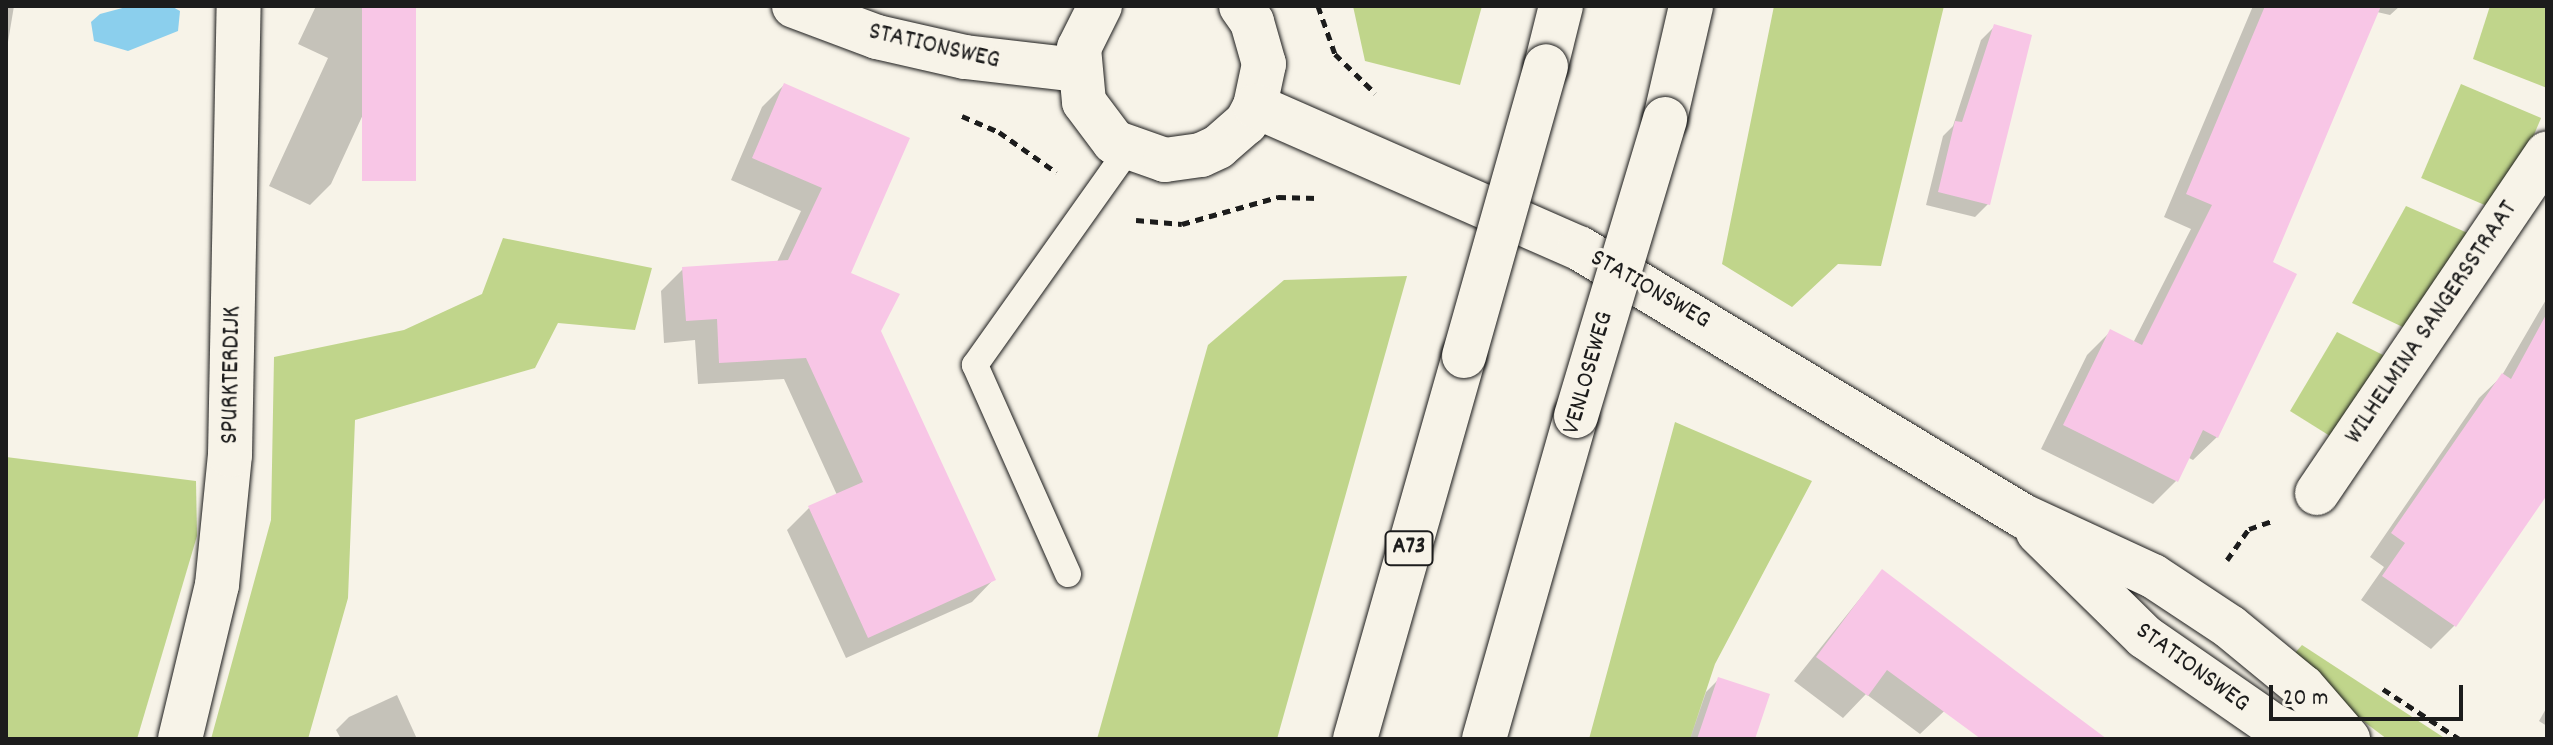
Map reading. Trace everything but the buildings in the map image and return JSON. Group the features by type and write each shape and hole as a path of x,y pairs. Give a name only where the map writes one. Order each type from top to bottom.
{"main road":[{"name":"SPURKTERDIJK","path":"180,739 217,585 230,455 239,6"},
{"name":"STATIONSWEG","path":"794,6 877,37 935,50 1077,70"},
{"path":"1100,6 1085,27 1077,70 1092,117 1128,150 1165,160 1201,155 1233,136 1255,106 1264,64 1252,22 1241,6"},
{"name":"A73","path":"1355,739 1561,6"},
{"name":"VENLOSEWEG","path":"1484,739 1665,119 1691,6"},
{"name":"STATIONSWEG","path":"1255,106 1579,248 2023,516 2153,576 2230,627 2303,687 2348,739"},
{"name":"WILHELMINA SANGERSSTRAAT","path":"2317,493 2547,153"},
{"name":"STATIONSWEG","path":"2023,516 2084,582 2145,637 2272,725 2303,739"}],"lane":[{"path":"1068,574 975,365 1128,150"}],"path":[{"path":"1318,6 1335,54 1363,85"},
{"path":"2220,571 2249,529 2298,513 2317,493"}],"green space":[{"path":"1353,6 1482,6 1460,85 1365,61"},
{"path":"1774,6 1944,6 1881,266 1838,264 1792,307 1722,264"},
{"path":"2490,6 2547,6 2547,88 2473,59"},
{"path":"2461,84 2541,118 2501,212 2421,178"},
{"path":"2406,206 2470,234 2407,329 2352,303"},
{"path":"503,238 652,268 635,330 558,323 535,368 355,420 348,598 308,739 211,739 271,520 274,357 404,330 482,294"},
{"path":"1407,276 1277,739 1097,739 1208,345 1284,280"},
{"path":"2337,332 2387,357 2330,436 2290,411"},
{"path":"1675,422 1812,481 1715,664 1690,739 1589,739"},
{"path":"6,457 196,481 197,536 137,739 6,739"},
{"path":"2302,645 2446,739 2387,739 2351,712 2294,654"}],"water":[{"path":"130,6 171,6 180,11 178,31 128,51 94,41 91,22 100,14"}]}
